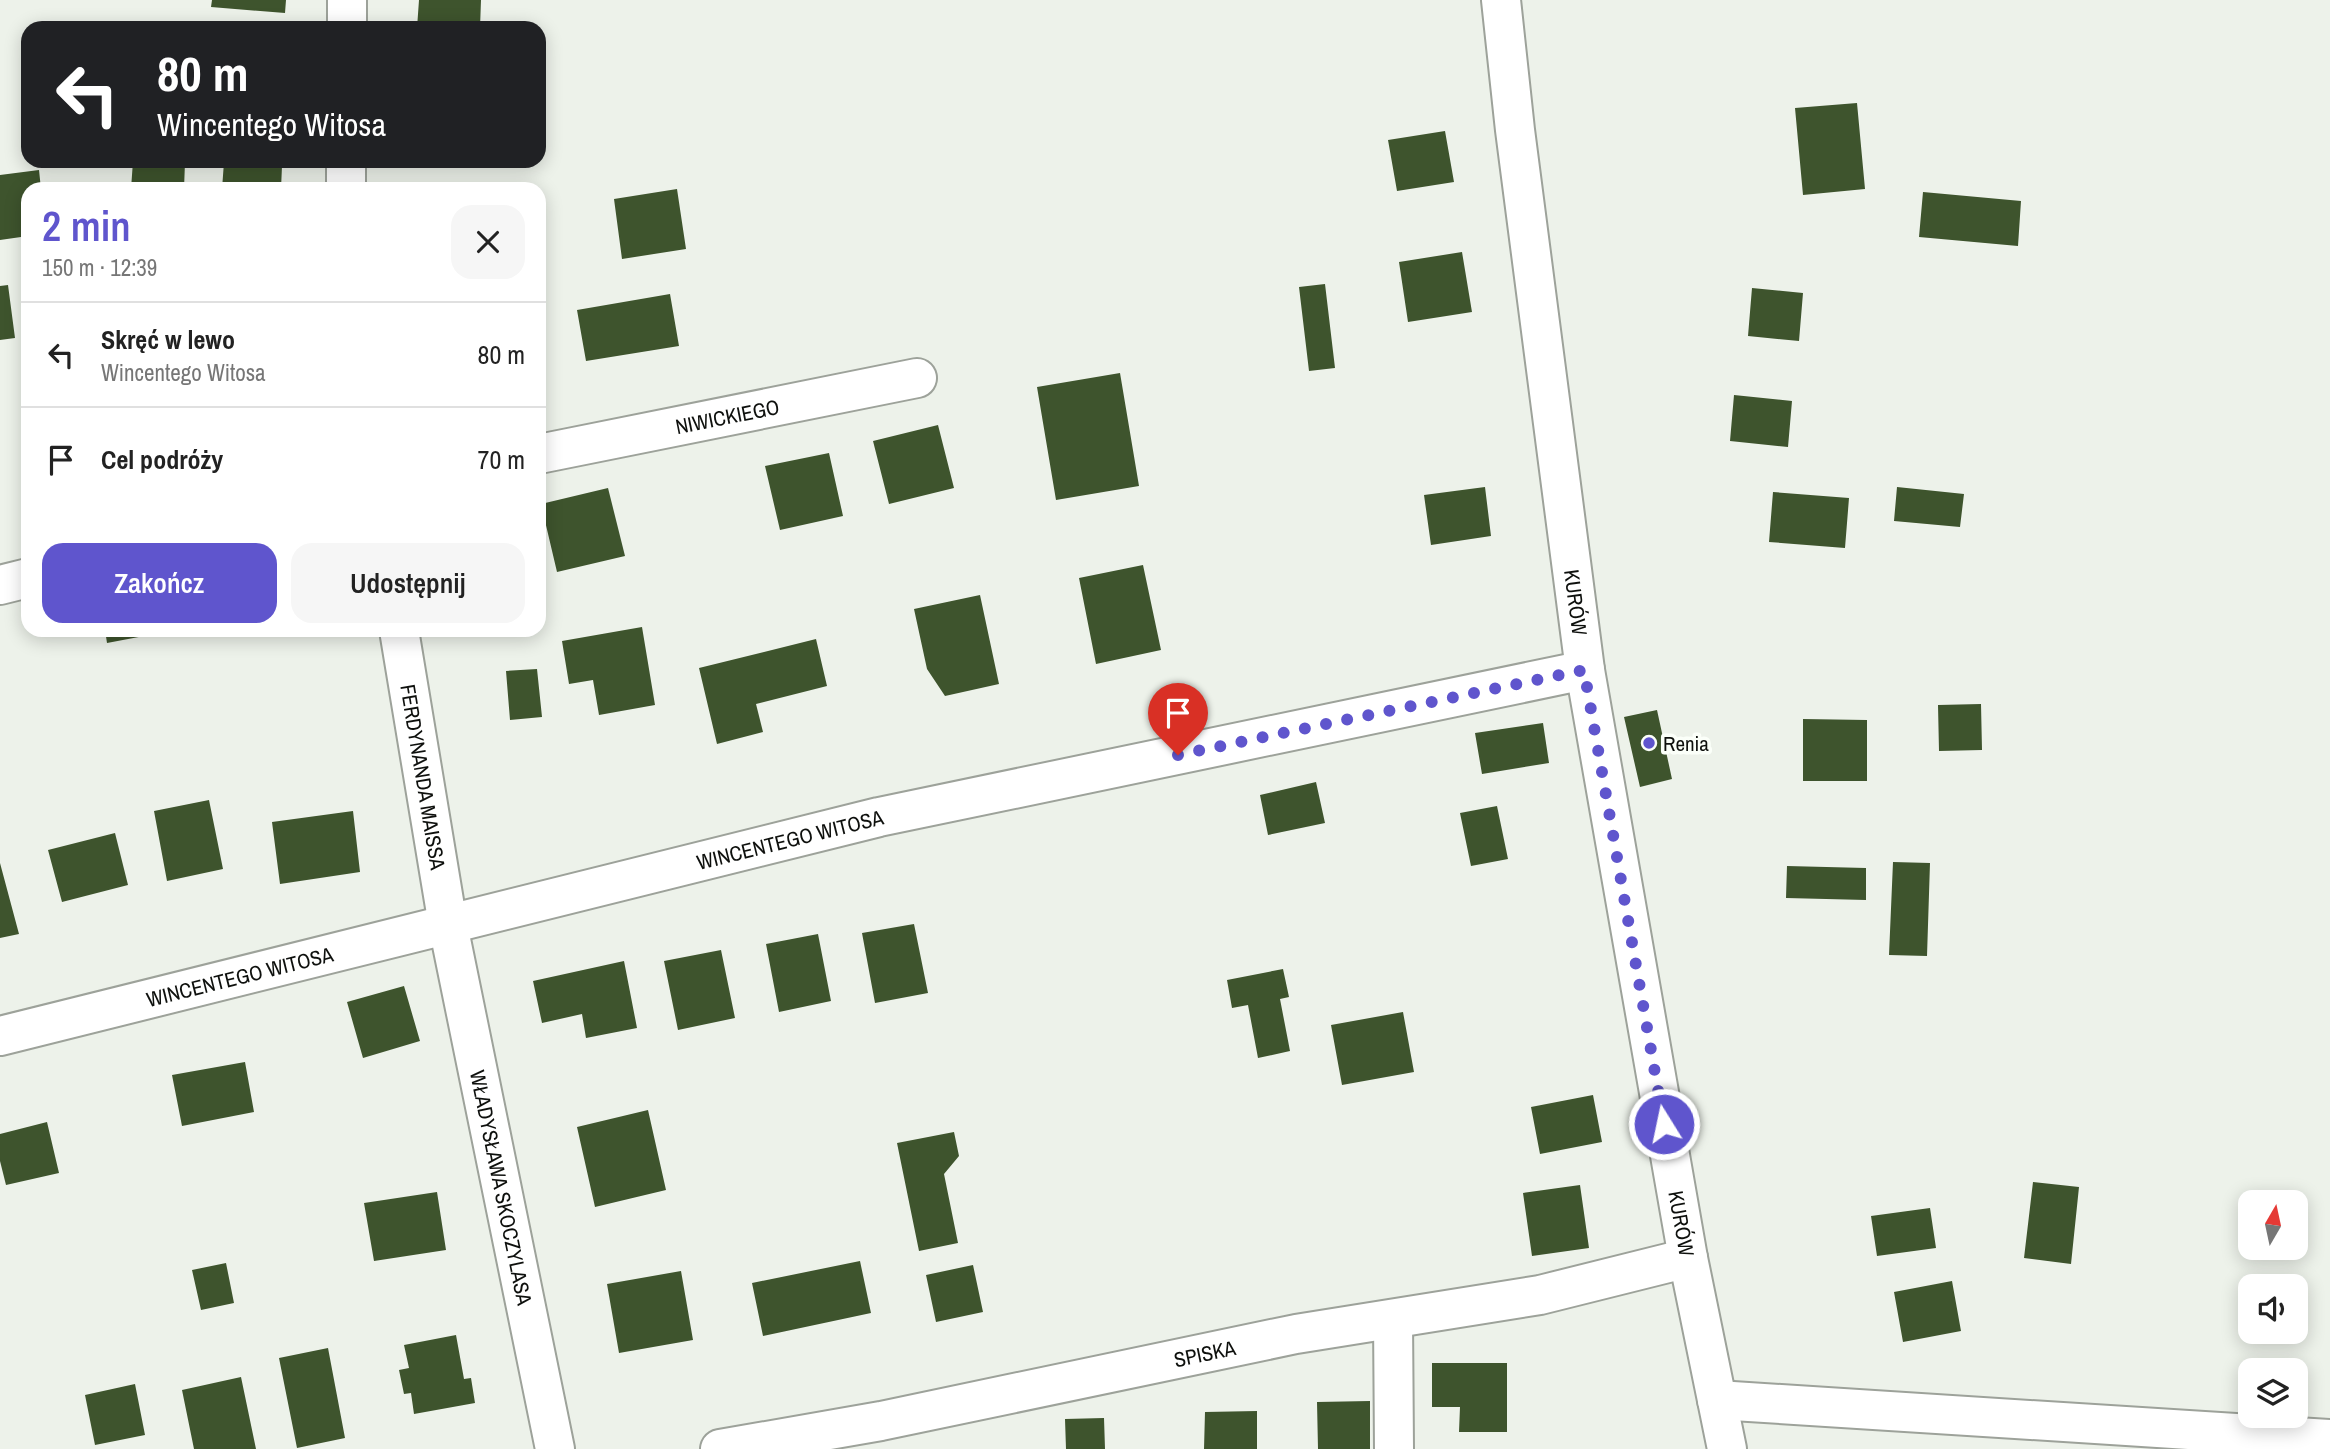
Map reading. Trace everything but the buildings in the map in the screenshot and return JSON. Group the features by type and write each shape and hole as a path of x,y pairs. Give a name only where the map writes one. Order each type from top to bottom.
{"street":[{"path":"347,0 347,21"},
{"name":"KURÓW","path":"1501,0 1584,670 1688,1258 1727,1449"},
{"name":"NIWICKIEGO","path":"546,453 917,378"},
{"path":"0,585 21,580"},
{"name":"FERDYNANDA MAISSA","path":"400,637 448,925"},
{"name":"WINCENTEGO WITOSA","path":"0,1036 879,817 1584,670"},
{"name":"WŁADYSŁAWA SKOCZYLASA","path":"448,925 555,1449"},
{"name":"SPISKA","path":"720,1449 881,1421 1296,1334 1540,1295 1688,1258"},
{"path":"1393,1319 1394,1449"},
{"path":"1717,1400 2330,1439"}],"place":[{"name":"Renia","path":"1649,743"}],"route":[{"path":"1178,755 1584,670 1664,1124"}]}
